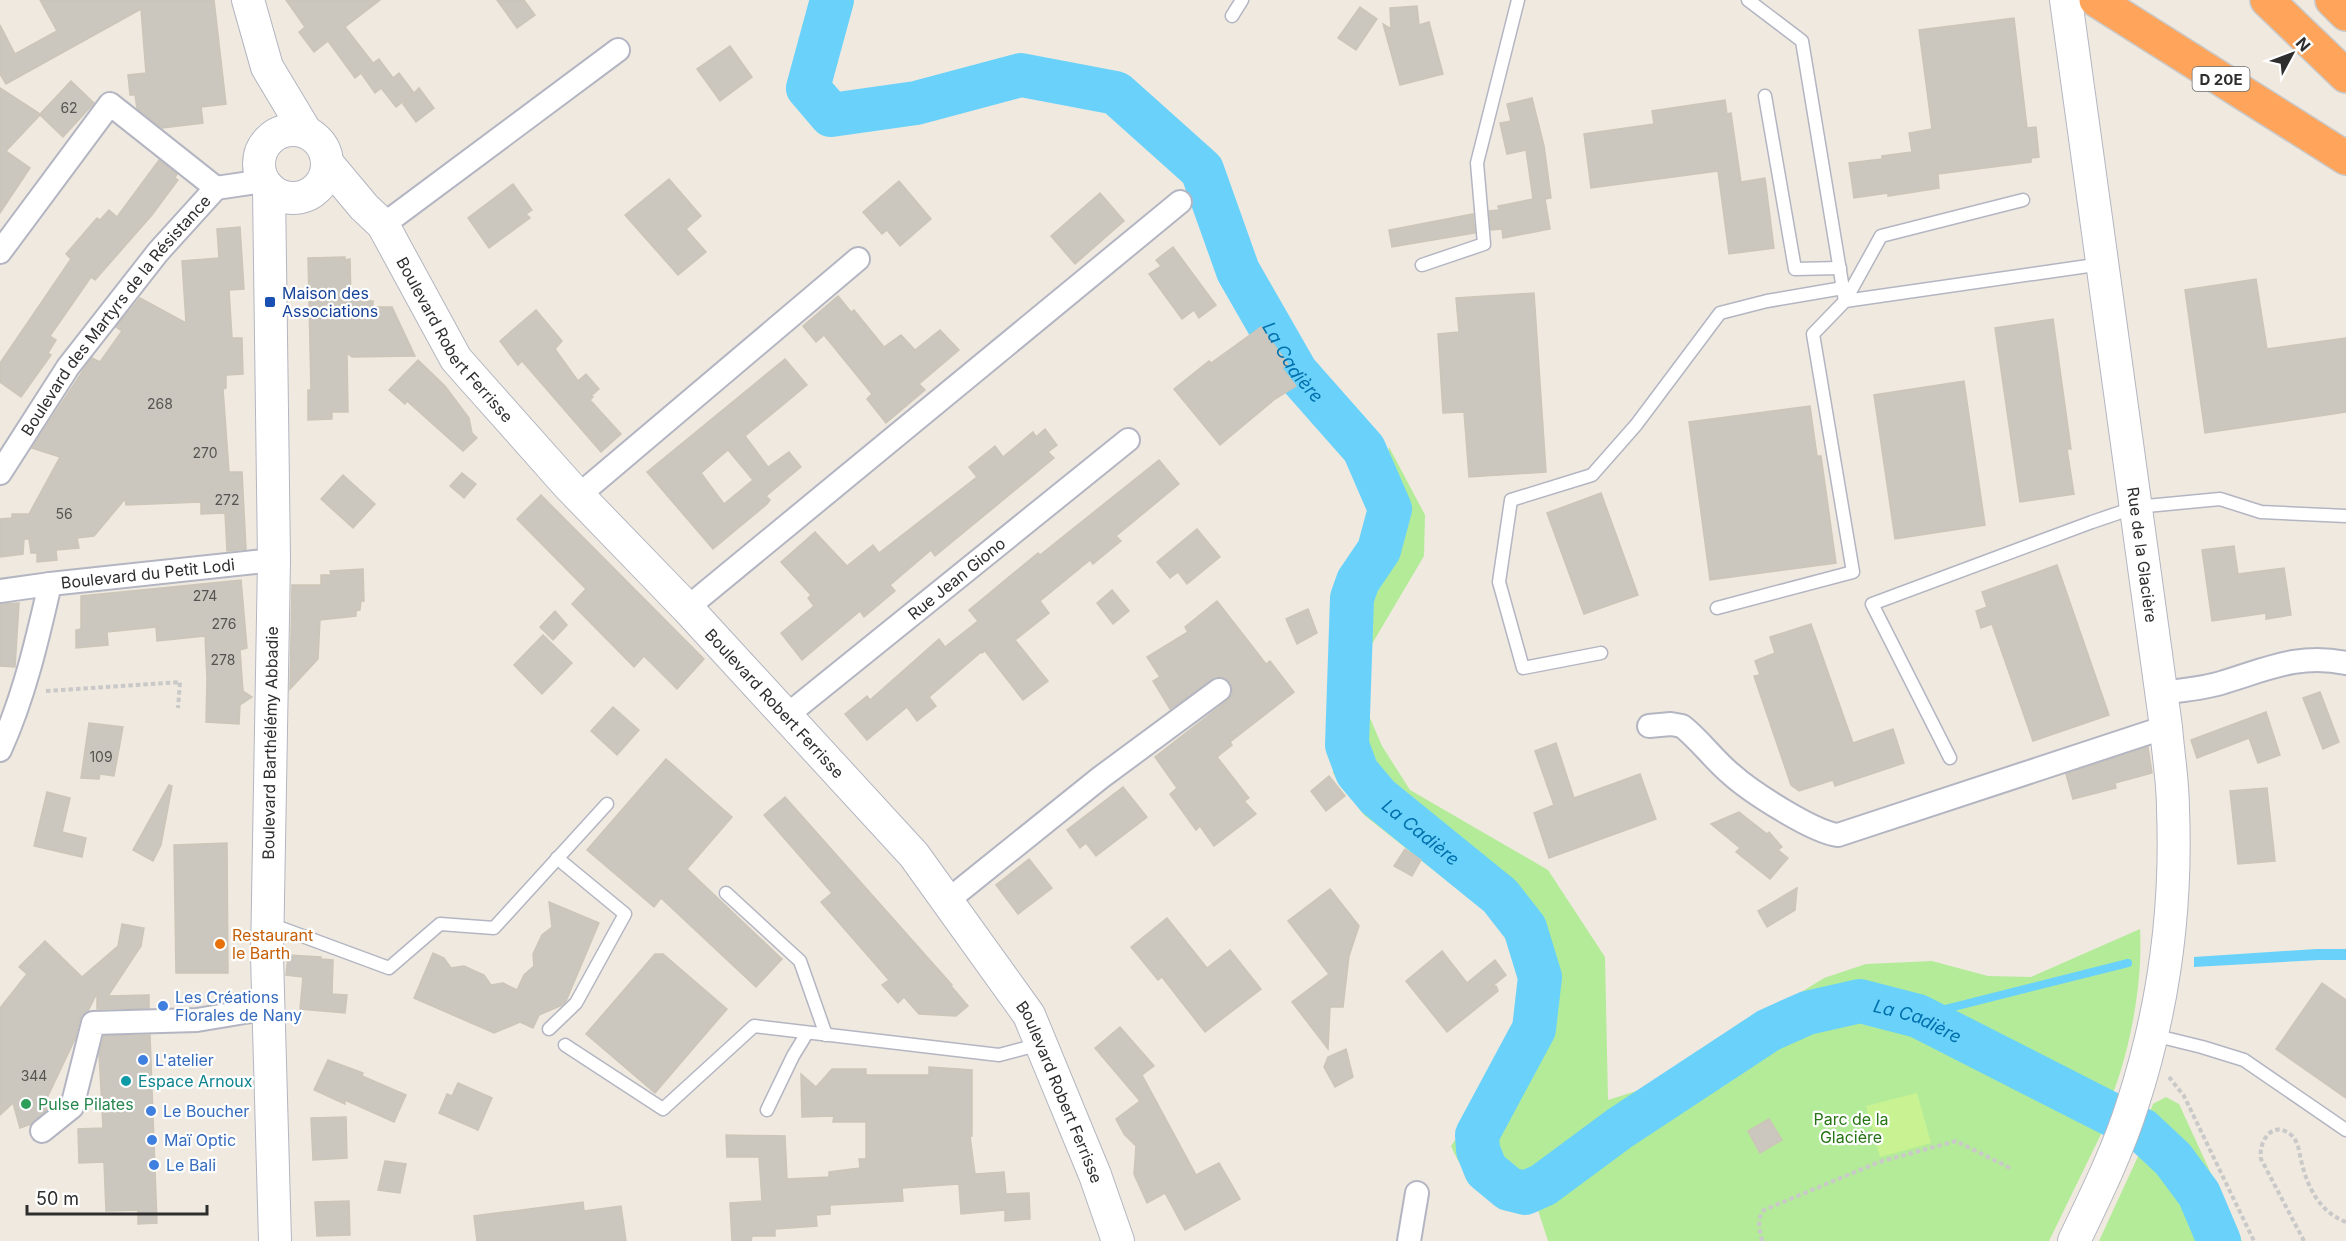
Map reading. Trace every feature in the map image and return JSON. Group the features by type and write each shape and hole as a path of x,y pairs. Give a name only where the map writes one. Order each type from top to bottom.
{"highway":[{"name":"D 20E","path":"2096,0 2346,158"},
{"path":"2267,0 2346,76"},
{"path":"2332,0 2346,14"}],"street":[{"path":"248,0 267,67 306,132 322,145 326,154 314,184 268,245"},
{"name":"Rue de la Glacière","path":"2066,0 2166,727 2174,807 2173,874 2168,943 2148,1050 2121,1137 2074,1241"},
{"path":"314,184 373,216 611,50"},
{"path":"267,67 267,143"},
{"path":"0,252 110,104 216,188 266,184"},
{"path":"306,132 295,130 274,135 267,143 259,161 266,184 277,195 288,198 314,184"},
{"name":"Boulevard Barthélémy Abbadie","path":"266,184 272,338 274,560 267,923 275,1241"},
{"name":"Boulevard des Martyrs de la Résistance","path":"0,473 68,367 158,252 216,188"},
{"path":"687,608 1180,202"},
{"name":"Boulevard Robert Ferrisse","path":"373,216 456,358 578,496 687,608 914,855 1029,1015 1095,1174 1118,1241"},
{"path":"578,496 858,259"},
{"name":"Rue Jean Giono","path":"786,716 1128,440"},
{"name":"Boulevard du Petit Lodi","path":"0,750 32,661 50,584 274,560"},
{"path":"0,591 50,584"},
{"path":"2160,693 2206,687 2261,669 2305,660 2327,659 2346,663"},
{"path":"947,901 1100,778 1219,690"},
{"path":"1649,726 1671,724 1682,726 1743,785 1814,828 1828,834 1838,835 2166,727"},
{"path":"42,1131 72,1107 93,1023 197,1020 268,1008"},
{"path":"1410,1241 1416,1193"}],"lane":[{"path":"1232,16 1242,0"},
{"path":"1422,265 1484,244 1477,163 1518,0"},
{"path":"1748,0 1802,41 1845,301"},
{"path":"1765,96 1795,269 1840,268"},
{"path":"1717,608 1853,572 1812,334 1845,301 1881,236 2023,200"},
{"path":"1845,301 2103,264"},
{"path":"1601,653 1523,668 1499,582 1511,500 1592,475 1636,425 1720,313 1767,301 1843,288"},
{"path":"1950,758 1872,604 2136,507 2220,500 2261,512 2346,516"},
{"path":"267,923 389,968 440,924 494,928 607,804"},
{"path":"549,1029 576,1003 625,914 557,858"},
{"path":"726,893 800,961 826,1035"},
{"path":"565,1045 663,1110 754,1026 999,1055 1041,1044"},
{"path":"767,1110 793,1056 807,1033"},
{"path":"2148,1050 2202,1047 2244,1060 2346,1130"}],"path":[{"path":"21,692 180,682 178,708"},
{"path":"2148,1050 2159,1070 2173,1081 2184,1096 2254,1241"},
{"path":"2304,1241 2261,1159 2259,1148 2263,1139 2271,1132 2281,1130 2291,1134 2297,1143 2311,1190 2334,1218 2346,1222"},
{"path":"1762,1241 1759,1216 1764,1210 1879,1162 1956,1140 2010,1168"}],"green space":[{"name":"Parc de la Glacière","path":"1389,447 1425,515 1424,556 1369,649 1364,704 1382,746 1410,790 1548,870 1605,957 1608,1100 1646,1088 1824,978 1866,964 1932,961 1988,976 2031,977 2140,929 2140,970 2130,1035 2112,1096 2116,1102 2105,1131 2102,1132 2049,1241 1548,1241 1536,1204 1507,1203 1494,1198 1483,1191 1465,1172 1451,1146 1515,1051 1523,941 1364,815 1333,773 1331,595 1380,529"},
{"path":"1917,1093 1931,1143 1880,1157 1866,1106"},
{"path":"2166,1097 2179,1104 2242,1241 2099,1241 2141,1150 2137,1144 2153,1104"}],"water":[{"path":"2346,949 2346,960 2194,967 2194,957"}],"building":[{"path":"40,0 214,0 226,104 201,107 203,123 162,128 137,108 135,95 130,95 128,75 146,73 141,9 6,84 0,74 0,25 15,54 57,31"},
{"path":"286,0 380,0 345,27 373,63 379,59 393,78 399,73 414,93 419,88 434,108 416,122 403,104 412,95 396,107 381,88 375,93 361,73 355,78 328,41 314,52 299,32 305,27"},
{"path":"497,0 524,0 535,15 517,28"},
{"path":"1417,6 1419,25 1429,22 1443,74 1400,85 1383,24 1391,29 1390,8"},
{"path":"1360,7 1377,19 1356,50 1338,38"},
{"path":"2014,18 2027,128 2036,127 2039,157 2031,158 2031,162 1938,174 1939,188 1888,196 1888,193 1854,198 1849,163 1912,152 1909,133 1932,129 1919,30"},
{"path":"730,46 752,77 720,101 697,69"},
{"path":"71,81 94,103 63,137 40,115 6,151 30,168 0,213 0,88 40,114"},
{"path":"1532,98 1544,146 1551,198 1545,199 1550,229 1503,238 1502,229 1491,230 1489,211 1499,210 1498,206 1533,199 1526,150 1507,154 1500,123 1511,121 1507,104"},
{"path":"1725,100 1727,114 1731,113 1741,182 1765,178 1774,248 1729,254 1718,171 1591,188 1584,134 1654,124 1652,111"},
{"path":"159,160 177,174 175,178 178,180 152,215 95,280 91,277 50,336 56,340 48,353 51,355 21,397 0,382 0,363 71,259 66,254 97,218 100,220 109,210 117,217"},
{"path":"669,179 701,216 686,229 706,252 678,275 625,215"},
{"path":"899,181 931,219 900,246 887,230 882,234 863,212"},
{"path":"513,184 532,210 526,214 530,218 489,248 468,218"},
{"path":"1100,193 1124,221 1075,264 1051,236"},
{"path":"1473,214 1475,233 1392,247 1389,230"},
{"path":"240,227 244,289 229,290 232,338 242,338 243,374 226,375 226,388 223,389 229,472 242,472 246,549 227,551 225,513 201,514 201,502 126,505 125,499 94,536 77,538 79,548 56,550 57,560 37,562 37,553 31,553 29,539 24,539 23,554 0,557 0,519 12,518 12,514 29,514 60,457 32,448 86,366 92,358 100,362 122,331 116,327 140,298 186,323 182,261 219,258 217,229"},
{"path":"1173,247 1216,305 1199,318 1194,310 1182,319 1149,274 1161,266 1156,260"},
{"path":"345,257 345,260 350,259 351,301 373,301 373,307 392,307 415,356 352,357 347,353 348,412 332,412 332,419 308,420 308,390 311,390 308,258"},
{"path":"2256,279 2267,349 2346,338 2346,412 2205,433 2185,290"},
{"path":"1534,293 1546,472 1469,477 1464,412 1443,413 1438,334 1459,332 1456,298"},
{"path":"838,296 851,312 854,310 884,347 901,335 915,350 940,330 959,350 919,384 925,390 886,423 867,399 872,394 824,335 816,342 803,326"},
{"path":"536,310 562,341 555,349 578,381 586,374 599,389 590,400 621,434 601,452 522,361 518,365 500,341"},
{"path":"2053,319 2071,449 2067,449 2074,494 2020,502 1995,328"},
{"path":"1261,327 1288,364 1282,368 1296,386 1275,399 1220,445 1174,389 1209,361 1211,363"},
{"path":"785,359 807,385 745,436 768,467 789,452 801,467 766,496 770,500 767,504 713,549 647,472","holes":["728,450 753,480 724,504 701,473"]},
{"path":"418,360 445,386 469,418 472,433 477,438 463,451 407,401 405,404 389,390"},
{"path":"1964,381 1985,525 1895,539 1874,395"},
{"path":"1810,406 1817,456 1821,456 1836,563 1710,580 1689,422"},
{"path":"1045,429 1057,445 1048,452 1054,458 935,556 931,550 890,585 895,591 864,617 860,611 802,660 781,633 814,606 808,598 811,595 781,562 815,532 847,566 873,545 879,553 977,477 969,467 995,446 1003,457 1033,432 1036,437"},
{"path":"1159,460 1179,484 1116,536 1121,541 1093,564 1090,560 1040,601 1049,613 1015,640 1048,681 1023,700 985,651 981,652 929,697 936,706 917,721 907,707 867,740 845,714 867,696 870,700 939,639 945,647 978,621 969,610 1038,553 1040,555"},
{"path":"462,473 476,484 464,498 450,486"},
{"path":"343,475 375,504 353,528 321,499"},
{"path":"1601,493 1638,595 1584,614 1547,513"},
{"path":"541,495 704,659 677,689 644,656 634,667 572,604 586,589 517,519"},
{"path":"1197,529 1220,557 1187,584 1178,572 1170,578 1157,562"},
{"path":"2234,546 2238,574 2284,568 2291,615 2266,619 2266,613 2212,621 2202,550"},
{"path":"2057,565 2109,715 2033,741 1992,624 1981,628 1976,611 1987,607 1982,592"},
{"path":"363,569 364,601 361,601 360,610 356,611 356,616 320,620 318,659 290,689 292,585 321,585 321,575 331,575 330,571"},
{"path":"241,580 247,648 240,650 243,691 252,697 240,705 239,724 206,722 205,636 157,641 156,627 107,632 108,645 76,648 76,630 81,629 81,596"},
{"path":"1112,590 1129,611 1113,624 1097,603"},
{"path":"1217,601 1266,664 1270,661 1294,692 1230,742 1232,745 1217,757 1249,798 1244,801 1256,814 1214,846 1200,826 1196,830 1170,794 1177,788 1155,757 1227,701 1232,695 1232,688 1225,678 1217,677 1170,709 1153,681 1160,677 1147,657 1188,632 1185,627"},
{"path":"19,603 15,667 0,666 0,604"},
{"path":"1308,609 1317,633 1297,644 1286,619"},
{"path":"555,611 567,625 553,640 540,627"},
{"path":"1811,624 1853,743 1893,729 1904,763 1835,786 1833,780 1799,791 1791,785 1754,676 1760,675 1755,661 1775,653 1770,637"},
{"path":"543,635 572,663 542,694 514,665"},
{"path":"2320,692 2339,742 2323,749 2303,698"},
{"path":"613,707 639,730 617,755 591,731"},
{"path":"2266,712 2280,755 2258,763 2249,738 2197,758 2191,740"},
{"path":"89,723 123,727 114,776 100,774 99,779 81,778"},
{"path":"1556,743 1574,798 1640,774 1656,819 1549,858 1534,813 1554,805 1535,751"},
{"path":"2148,747 2152,773 2115,783 2116,788 2073,799 2066,774"},
{"path":"666,759 732,817 687,869 782,959 756,987 661,898 654,907 587,850"},
{"path":"1329,776 1345,796 1326,811 1311,791"},
{"path":"169,785 172,786 161,845 153,861 133,850"},
{"path":"1123,787 1147,817 1096,856 1086,843 1080,848 1067,830"},
{"path":"2267,788 2275,861 2238,864 2230,791"},
{"path":"47,792 70,798 62,832 86,838 82,857 34,846"},
{"path":"785,797 952,985 968,1006 956,1016 919,1014 904,997 898,1003 882,985 889,980 821,902 832,893 764,815"},
{"path":"1739,812 1767,834 1769,832 1782,847 1778,850 1788,858 1770,879 1736,852 1740,848 1711,824"},
{"path":"227,843 228,973 176,973 174,845"},
{"path":"1405,849 1421,860 1412,876 1394,866"},
{"path":"1029,859 1052,888 1018,914 996,885"},
{"path":"1797,888 1795,910 1767,927 1758,911"},
{"path":"1330,889 1359,926 1349,956 1343,1007 1330,1007 1328,1049 1292,1002 1329,974 1288,921"},
{"path":"549,902 599,923 566,1001 539,1015 533,1028 520,1022 494,1033 414,998 433,953 444,958 451,968 464,966 484,975 491,985 503,983 517,990 524,975 534,966 533,954 542,935 552,927"},
{"path":"1167,918 1207,968 1230,950 1261,989 1205,1032 1162,977 1158,980 1131,947"},
{"path":"122,924 144,928 141,946 108,996 149,995 149,1008 97,1009 97,993 88,1011 80,1019 75,1039 47,1098 49,1108 31,1124 20,1128 13,1103 0,1115 0,1008 27,974 19,967 45,941 82,977 118,946"},
{"path":"1442,951 1467,983 1495,960 1506,975 1490,988 1496,986 1498,991 1447,1032 1406,981"},
{"path":"655,954 663,954 727,1009 655,1093 586,1034"},
{"path":"288,955 333,960 332,994 347,995 345,1013 300,1009 303,977 286,975"},
{"path":"2322,983 2346,1000 2346,1098 2276,1049"},
{"path":"1120,1027 1154,1066 1142,1075 1196,1175 1219,1163 1240,1199 1185,1230 1165,1193 1147,1203 1134,1174 1136,1146 1124,1134 1116,1119 1140,1101 1095,1048"},
{"name":"Espace Arnoux","path":"150,1035 157,1223 138,1224 138,1210 106,1211 104,1162 79,1163 78,1129 103,1128 99,1053 104,1036"},
{"path":"1346,1049 1353,1077 1335,1087 1324,1067 1328,1057"},
{"path":"328,1060 363,1073 362,1076 406,1095 394,1122 345,1100 345,1104 314,1090"},
{"path":"929,1067 972,1070 972,1136 970,1136 975,1174 1004,1172 1006,1194 1029,1193 1030,1219 1005,1221 1005,1210 961,1214 959,1184 902,1188 903,1201 830,1205 830,1214 816,1215 817,1226 775,1229 775,1236 752,1236 751,1241 732,1241 730,1203 762,1201 759,1157 727,1157 726,1135 785,1136 787,1179 829,1177 829,1172 860,1168 859,1159 866,1159 866,1122 833,1122 834,1116 802,1117 801,1074 816,1087 832,1069 866,1069 866,1075 929,1075"},
{"path":"458,1083 492,1098 478,1130 439,1113 447,1094 452,1096"},
{"path":"346,1117 347,1158 313,1160 311,1118"},
{"path":"1769,1119 1782,1140 1760,1153 1748,1131"},
{"path":"385,1161 406,1164 400,1193 378,1190"},
{"path":"349,1201 350,1235 317,1236 315,1202"},
{"path":"583,1202 584,1211 621,1206 626,1241 477,1241 474,1216"}],"waterway":[{"name":"La Cadière","path":"832,0 808,88 831,115 916,103 1021,75 1116,93 1202,170 1238,271 1296,372 1364,449 1390,509 1379,550 1358,581 1352,598 1347,745 1357,772 1378,797 1500,896 1525,928 1540,977 1534,1029 1477,1135 1478,1150 1486,1170 1509,1189 1525,1193 1543,1185 1620,1128 1769,1030 1807,1013 1860,1001 1918,1016 2142,1130 2173,1159 2199,1194 2219,1241"},
{"path":"1918,1016 2128,963"}],"place":[{"name":"Maison des Associations","path":"270,302"},
{"name":"Restaurant le Barth","path":"220,944"},
{"name":"Les Créations Florales de Nany","path":"163,1006"},
{"name":"L'atelier","path":"143,1060"},
{"name":"Espace Arnoux","path":"126,1081"},
{"name":"Pulse Pilates","path":"26,1104"},
{"name":"Le Boucher","path":"151,1111"},
{"name":"Maï Optic","path":"152,1140"},
{"name":"Le Bali","path":"154,1165"}]}
